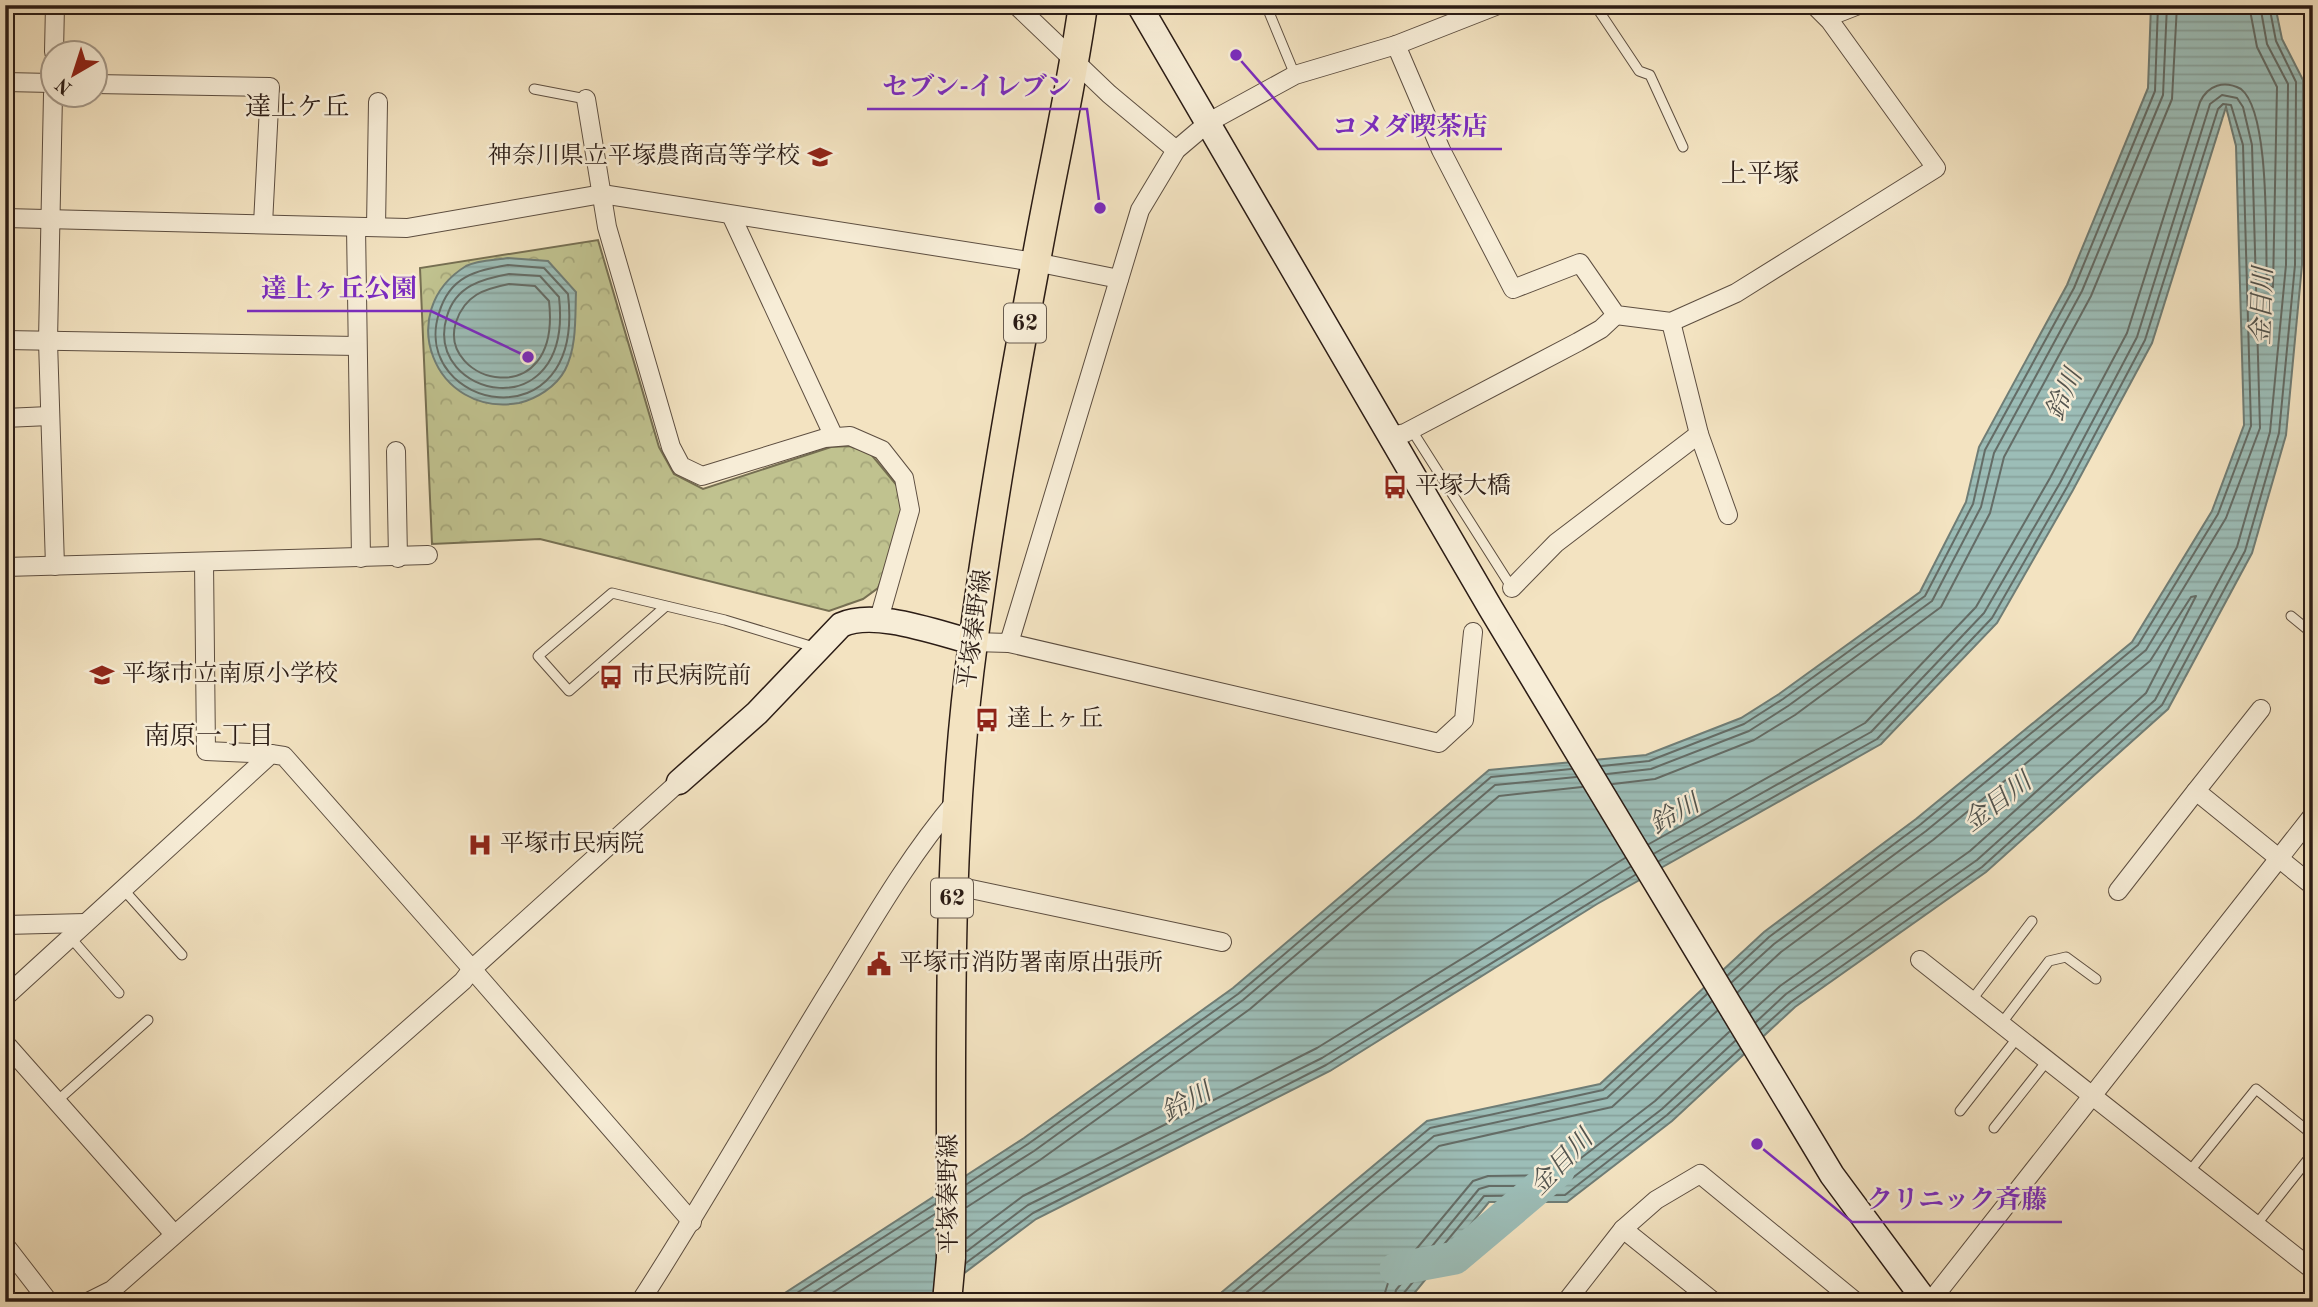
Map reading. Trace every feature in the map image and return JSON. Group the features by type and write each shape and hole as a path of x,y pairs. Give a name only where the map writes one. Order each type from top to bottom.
{"main road":[{"name":"平塚秦野線","path":"947,1302 951,1258 952,885 956,801 973,642 1035,262 1075,62 1083,5"}],"street":[{"path":"54,38 55,5"},
{"path":"1016,5 1075,62 1176,150"},
{"path":"1139,5 1401,433 1545,699 1832,1174 1928,1302 2313,815"},
{"path":"1009,643 1140,210 1176,150 1209,122 1295,75 1396,45 1498,5"},
{"path":"1396,45 1441,150 1513,289 1580,263 1616,314 1671,322 1736,293 1936,168 1830,21 1814,5"},
{"path":"5,82 38,83"},
{"path":"108,84 270,88 263,224"},
{"path":"586,99 607,227 671,447 681,466 702,476 834,436 866,441 882,450 904,478 909,494 908,526 879,620"},
{"path":"376,228 378,102"},
{"path":"52,108 48,341 55,566"},
{"path":"5,218 407,228 602,194 1035,262 1119,279"},
{"path":"731,215 834,436"},
{"path":"356,227 361,558"},
{"path":"1401,433 1578,342 1601,329 1616,314"},
{"path":"1671,322 1699,434 1728,514"},
{"path":"5,340 357,346"},
{"path":"5,418 49,416"},
{"path":"1512,588 1556,543 1699,434"},
{"path":"396,451 398,558"},
{"path":"5,567 398,558 428,555"},
{"path":"204,562 206,751 284,756 692,1222"},
{"path":"88,1302 112,1290 463,981 472,969 757,713 841,625 850,621 879,620 973,642 1009,643 1439,743 1464,720 1473,632"},
{"path":"2118,891 2261,709"},
{"path":"5,997 271,754"},
{"path":"2196,791 2313,886"},
{"path":"640,1302 692,1222 767,1091 899,877 956,801"},
{"path":"952,885 1222,942"},
{"path":"5,925 85,923"},
{"path":"1920,960 2313,1270"},
{"path":"5,1043 174,1234"},
{"path":"1566,1302 1623,1229 1656,1200 1700,1174 1856,1302"},
{"path":"1623,1229 1714,1302"},
{"path":"5,1245 49,1302"}],"lane":[{"path":"1266,5 1295,75"},
{"path":"1595,5 1639,71 1650,75 1683,147"},
{"path":"1830,21 1871,5"},
{"path":"534,89 586,99"},
{"path":"1401,433 1512,588"},
{"path":"666,606 569,691 538,656 611,593 666,606 818,648"},
{"path":"2291,616 2313,634"},
{"path":"123,889 181,956"},
{"path":"1970,1001 2032,921"},
{"path":"71,937 119,993"},
{"path":"2001,1024 2049,961 2066,957 2096,979"},
{"path":"57,1101 148,1020"},
{"path":"1960,1111 2018,1037"},
{"path":"1994,1128 2047,1060"},
{"path":"2189,1172 2256,1089 2313,1135"},
{"path":"2256,1225 2313,1153"}],"green space":[{"path":"598,240 659,447 674,474 703,489 831,447 850,446 870,453 899,488 904,506 895,548 878,588 863,599 829,611 540,539 432,544 420,268"}],"water":[{"name":"鈴川","path":"2151,5 2275,5 2282,39 2303,80 2302,265 2286,435 2252,553 2168,709 1986,872 1795,1007 1672,1121 1567,1202 1489,1202 1407,1302 1210,1302 1427,1121 1600,1084 1764,932 1916,819 2132,642 2212,511 2244,425 2236,146 2226,107 2152,343 2073,490 1997,623 1881,744 1597,904 1330,1071 1036,1219 926,1302 771,1302 1024,1138 1233,988 1489,770 1646,755 1741,718 1779,694 1920,592 1966,502 1979,447 2067,285 2148,88"},
{"path":"508,258 548,261 576,292 573,342 565,370 545,391 519,403 489,403 465,394 446,378 433,357 428,333 432,308 444,285 470,264"}],"waterway":[{"name":"金目川","path":"1396,1269 1455,1258 1558,1171"}],"place":[{"name":"コメダ喫茶店","path":"1236,55"},
{"name":"神奈川県立平塚農商高等学校","path":"820,157"},
{"name":"セブン-イレブン","path":"1100,208"},
{"name":"達上ヶ丘公園","path":"528,357"},
{"name":"平塚大橋","path":"1395,487"},
{"name":"平塚市立南原小学校","path":"102,675"},
{"name":"市民病院前","path":"611,677"},
{"name":"達上ヶ丘","path":"987,720"},
{"name":"平塚市民病院","path":"480,845"},
{"name":"平塚市消防署南原出張所","path":"879,964"},
{"name":"クリニック斉藤","path":"1757,1144"}],"district":[{"name":"達上ケ丘","path":"297,108"},
{"name":"上平塚","path":"1760,175"},
{"name":"南原一丁目","path":"209,737"}]}
